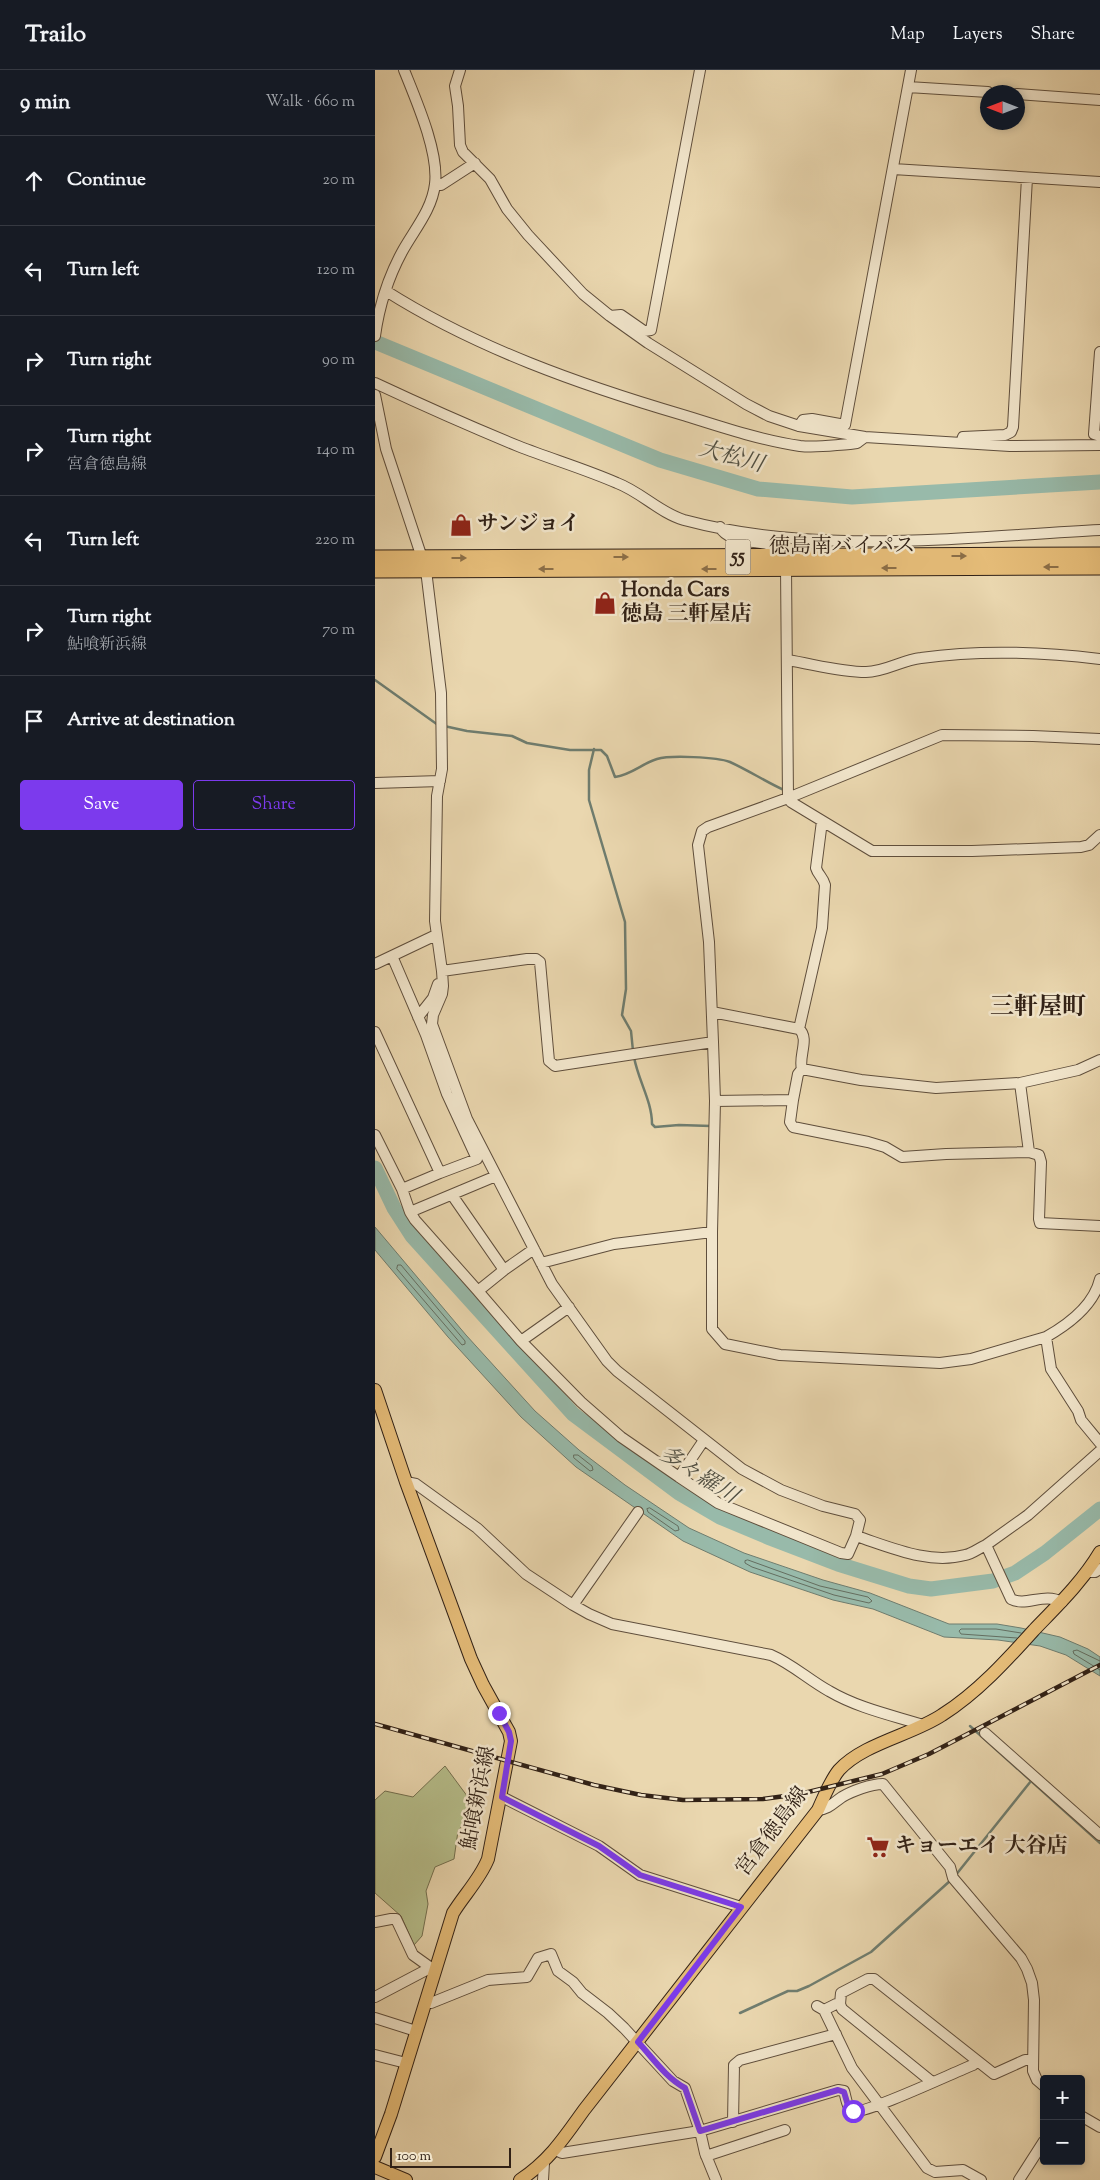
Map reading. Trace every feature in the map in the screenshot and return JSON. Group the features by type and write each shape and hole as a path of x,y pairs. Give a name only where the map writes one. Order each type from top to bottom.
{"highway":[{"name":"徳島南バイパス","path":"781,563 1100,555"},
{"name":"徳島南バイパス","path":"375,558 424,564"},
{"name":"徳島南バイパス","path":"375,570 424,564 781,563 1100,567"}],"main road":[{"name":"鮎喰新浜線","path":"375,1390 406,1482 471,1659 483,1686 509,1732 510,1752 488,1859 482,1873 462,1898 453,1914 432,1969 425,2002 375,2157"},
{"path":"1062,1602 1094,1570 1100,1552"},
{"name":"宮倉徳島線","path":"520,2180 544,2163 555,2150 741,1907 818,1810 833,1780 850,1761 942,1715 964,1698 1021,1645 1062,1602"},
{"path":"375,2167 406,2180"}],"street":[{"path":"375,336 384,295 403,251 426,214 435,185 434,159 429,139 404,70"},
{"path":"460,70 455,86 460,145 463,152 490,179 507,210 528,235 583,294 610,316 648,343 746,404 769,416 799,426 865,437 1010,446 1100,445"},
{"path":"610,316 621,315 644,331 651,330 700,70"},
{"path":"799,426 803,420 812,419 845,425 908,88 908,71"},
{"path":"908,88 980,92"},
{"path":"1025,95 1100,100"},
{"path":"435,185 441,185 475,163"},
{"path":"893,169 1100,182"},
{"path":"961,444 963,437 1005,435 1011,432 1013,427 1027,178"},
{"path":"384,295 437,322 542,367 665,410 749,435 801,446 850,444 857,443 865,437"},
{"path":"1100,352 1094,434 1100,436"},
{"path":"375,383 443,415 630,488 681,519 720,527 785,538 881,541 1100,530"},
{"path":"375,395 386,449 424,564 443,720 442,769 437,806 433,936 438,979 437,989 418,1017"},
{"path":"720,527 728,537 767,544 781,563 787,660 788,798 791,802 872,851 972,851 1081,847 1089,845 1100,835"},
{"path":"787,660 822,667 865,672 877,671 921,658 1027,653 1100,659"},
{"path":"1100,739 942,735 788,798 708,827 702,831 699,837 709,942 715,1101 712,1329 725,1344 780,1355 940,1362 971,1359 1046,1336 1077,1315 1090,1299 1100,1278"},
{"path":"375,783 440,781"},
{"path":"799,1029 822,928 825,885 824,879 818,874 816,868 822,821"},
{"path":"375,964 433,936"},
{"path":"375,1135 415,1220 521,1341 588,1408 621,1437 718,1503 841,1554 848,1554 856,1536 860,1520 855,1514 823,1506 781,1490 735,1464 617,1371 552,1284 464,1113 434,1032 433,1015 442,994 442,971 433,936"},
{"path":"392,956 418,1017 447,1094 477,1157 477,1159 402,1189"},
{"path":"442,971 527,959 536,959 540,962 549,1061 555,1066 713,1042"},
{"path":"712,1012 799,1029 802,1032 804,1038 802,1069 798,1074 793,1100 790,1122 793,1127 868,1142 885,1147 902,1157 1029,1152 1039,1155 1041,1162 1039,1219 1041,1223 1100,1226"},
{"path":"375,1032 439,1174"},
{"path":"802,1069 861,1080 936,1088 1020,1083 1071,1072 1100,1060"},
{"path":"1020,1083 1029,1152"},
{"path":"715,1101 793,1100"},
{"path":"410,1212 496,1176"},
{"path":"452,1195 504,1270"},
{"path":"541,1263 614,1244 712,1232"},
{"path":"478,1291 534,1249"},
{"path":"521,1341 569,1307"},
{"path":"1046,1336 1051,1369 1078,1411 1081,1420 1100,1443"},
{"path":"679,1477 704,1440"},
{"path":"856,1536 916,1555 933,1557 967,1555 986,1545 1029,1515 1100,1451"},
{"path":"406,1482 416,1484 477,1528 526,1574 589,1614 612,1624 771,1655 787,1662 828,1691 844,1699 923,1725"},
{"path":"573,1605 638,1512"},
{"path":"986,1545 1011,1599 1016,1601 1050,1597 1062,1602"},
{"path":"985,1733 1100,1835"},
{"path":"818,1810 826,1809 843,1796 872,1784 883,1784 950,1867 953,1878 1021,1958 1032,1983 1034,2000 1032,2060 1033,2071 1040,2083"},
{"path":"502,1797 599,1846 640,1875 741,1907"},
{"path":"375,1922 396,1919 413,1955 432,1969 375,1997"},
{"path":"425,2002 431,2003 488,1980 527,1978 538,1958 551,1954 558,1971 573,1982 582,1994 608,2013 638,2042 669,2077 685,2088 700,2131 706,2156 716,2180"},
{"path":"931,2082 842,2009 840,2004 841,1994 868,1979 873,1979 994,2074 1025,2060 1032,2060"},
{"path":"840,2004 821,2008 852,2068 927,2168 935,2172 963,2170 981,2180"},
{"path":"375,2018 416,2031"},
{"path":"733,2122 733,2065 740,2060 836,2034"},
{"path":"375,2055 406,2063"},
{"path":"555,2150 562,2153 700,2131 838,2090 844,2092 849,2109 853,2111 879,2105 973,2065 977,2061"},
{"path":"1085,2118 1100,2127"},
{"path":"706,2156 785,2130"},
{"path":"1019,2180 1040,2147"},
{"path":"543,2180 544,2163"}],"green space":[{"path":"445,1766 476,1808 458,1831 454,1859 435,1867 426,1891 428,1904 422,1936 414,1945 401,1916 375,1893 375,1800 385,1791 413,1797"}],"water":[{"path":"375,1227 466,1335 535,1411 579,1450 625,1485 689,1528 744,1553 823,1580 870,1593 949,1624 997,1624 1060,1637 1088,1649 1100,1657 1100,1676 1066,1655 1040,1646 998,1640 944,1637 873,1609 833,1600 750,1572 683,1541 576,1467 521,1417 448,1337 375,1250"}],"waterway":[{"name":"大松川","path":"375,342 660,460 758,489 852,497 1100,482"},
{"path":"375,680 438,725"},
{"path":"444,726 467,731 512,736 527,743 570,750 601,750 607,756 615,777 626,774 657,759 672,757 705,758 730,762 784,790"},
{"path":"594,749 589,770 589,800 625,922 626,989 622,1015 631,1031 633,1051"},
{"path":"634,1057 650,1107 652,1124 655,1127 679,1125 711,1126"},
{"name":"多々羅川","path":"375,1168 394,1208 412,1236 573,1414 679,1493 720,1517 838,1564 909,1586 931,1589 993,1581 1015,1573 1045,1553 1100,1509"},
{"path":"970,1726 1100,1843"},
{"path":"955,1876 1031,1781"},
{"path":"740,2013 788,1991 797,1991 809,1986 871,1952 951,1880"}],"railway":[{"path":"375,1724 594,1785 641,1795 683,1800 763,1799 800,1794 882,1774 929,1754 1100,1665"}],"place":[{"name":"サンジョイ","path":"461,525"},
{"name":"Honda Cars 徳島 三軒屋店","path":"605,603"},
{"name":"キョーエイ 大谷店","path":"878,1847"}],"district":[{"name":"三軒屋町","path":"1038,1008"}],"route":[{"path":"499,1713 509,1732 511,1741 502,1797 599,1846 640,1875 741,1907 638,2042 673,2081 688,2092 700,2131 838,2090 844,2092 849,2109 853,2111"}]}
